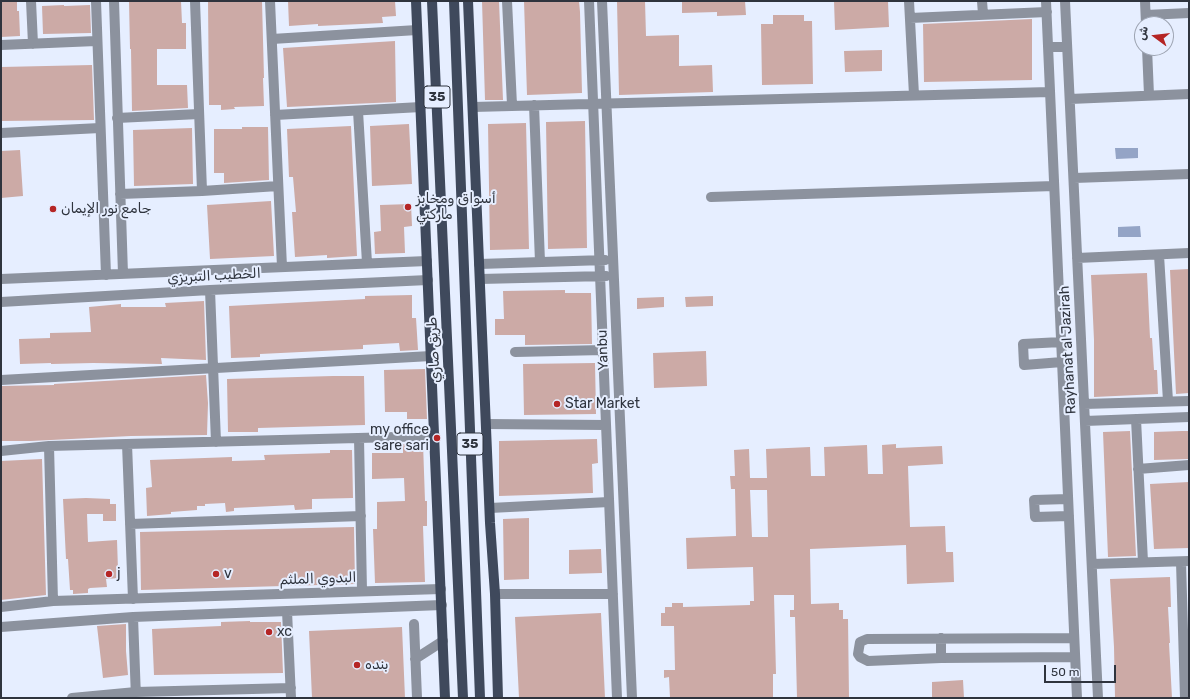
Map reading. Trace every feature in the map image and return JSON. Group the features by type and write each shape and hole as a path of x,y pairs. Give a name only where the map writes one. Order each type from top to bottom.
{"main road":[{"path":"416,1 446,698"},
{"name":"طريق صاري","path":"432,1 463,698"},
{"name":"35","path":"454,1 480,698"},
{"path":"468,1 486,424 495,594 498,698"}],"street":[{"path":"31,1 33,44"},
{"path":"96,1 96,42 106,274"},
{"path":"114,1 123,274"},
{"path":"195,1 202,191"},
{"path":"270,1 282,267"},
{"path":"507,1 512,106"},
{"name":"Yanbu","path":"589,1 617,698"},
{"name":"Yanbu","path":"602,1 632,698"},
{"path":"909,1 914,95"},
{"path":"982,1 983,14"},
{"name":"Rayhanat al Jazirah","path":"1046,1 1077,698"},
{"name":"Rayhanat al Jazirah","path":"1065,1 1098,698"},
{"path":"1145,1 1146,16"},
{"path":"910,18 1047,12"},
{"path":"1168,16 1189,13"},
{"path":"272,39 417,30"},
{"path":"1,45 96,42"},
{"path":"1048,46 1067,46"},
{"path":"1147,56 1149,95"},
{"path":"473,106 1050,92"},
{"path":"1070,99 1189,94"},
{"path":"534,105 540,262"},
{"path":"275,115 421,107"},
{"path":"358,111 367,263"},
{"path":"117,118 199,114"},
{"path":"1,133 100,128"},
{"path":"1074,178 1189,174"},
{"path":"120,194 278,186"},
{"path":"711,197 1054,186"},
{"path":"1160,254 1168,401"},
{"path":"1078,258 1189,254"},
{"name":"الخطيب التبريزي","path":"1,279 427,260"},
{"path":"479,264 613,260"},
{"path":"480,279 614,276"},
{"name":"الخطيب التبريزي","path":"1,302 210,290 428,280"},
{"path":"210,290 216,442"},
{"path":"1061,342 1023,344 1024,365 1062,362"},
{"path":"515,352 603,350"},
{"path":"1,380 431,356"},
{"path":"1084,404 1189,401"},
{"path":"1085,421 1189,417"},
{"path":"1136,419 1143,562"},
{"path":"486,424 606,425"},
{"path":"1,451 49,446 434,436"},
{"path":"359,438 362,591"},
{"path":"127,444 133,598"},
{"path":"49,446 53,601"},
{"path":"1138,468 1189,465"},
{"path":"1068,499 1034,500 1035,517 1069,516"},
{"path":"490,508 609,502"},
{"path":"130,524 361,516"},
{"path":"1092,564 1185,561 1185,698"},
{"name":"البدوي الملثم","path":"1,607 53,601 441,589"},
{"path":"495,594 613,594"},
{"path":"195,597 196,614"},
{"path":"1,627 133,617 442,605"},
{"path":"72,698 136,695 291,693 287,611"},
{"path":"133,617 136,695"},
{"path":"414,624 417,698"},
{"path":"941,638 941,658"},
{"path":"1074,638 866,639 860,642 858,654 860,657 868,660 1075,657"},
{"path":"415,659 443,641"}],"water":[{"path":"1115,148 1138,148 1138,158 1116,159"},
{"path":"1140,226 1141,237 1118,237 1118,227"}],"building":[{"path":"1,1 17,1 20,36 1,37"},
{"path":"129,1 181,1 182,23 186,23 186,49 157,49 157,85 187,85 188,108 132,111"},
{"path":"208,1 262,1 264,106 234,107 235,109 221,110 221,105 209,105"},
{"path":"288,1 395,1 396,16 382,17 383,23 289,26"},
{"path":"482,1 499,1 503,100 485,100"},
{"path":"524,1 579,1 582,93 527,95"},
{"path":"617,1 645,1 646,36 679,35 679,66 712,65 713,92 619,95"},
{"path":"682,1 745,1 746,15 717,16 717,12 682,13"},
{"path":"834,1 888,1 889,27 835,30"},
{"path":"90,5 91,33 43,34 42,6"},
{"path":"773,15 804,15 804,21 812,21 813,84 762,85 761,24 773,24"},
{"path":"1032,19 1032,80 924,82 923,24"},
{"path":"395,41 396,102 287,107 283,48"},
{"path":"882,50 882,71 845,72 844,51"},
{"path":"92,65 94,120 1,121 1,67"},
{"path":"585,121 587,248 548,249 546,122"},
{"path":"526,123 529,249 490,250 488,124"},
{"path":"409,124 412,184 372,186 370,126"},
{"path":"351,126 357,256 327,258 327,255 295,257 292,212 296,212 293,177 289,177 287,129"},
{"path":"242,127 268,127 269,180 224,183 224,173 214,173 214,129 242,129"},
{"path":"192,128 193,184 134,186 133,130"},
{"path":"20,150 23,196 1,198 1,151"},
{"path":"271,201 274,256 210,259 207,205"},
{"path":"411,204 412,226 404,227 405,253 375,254 374,232 381,231 380,205"},
{"path":"1189,269 1189,393 1176,394 1170,270"},
{"path":"1147,273 1150,338 1152,338 1154,370 1157,370 1158,394 1094,397 1094,340 1091,275"},
{"path":"565,290 565,293 591,293 592,344 525,345 525,335 495,335 495,319 504,319 503,291"},
{"path":"412,295 412,318 416,318 418,350 400,351 399,343 363,345 363,349 260,354 260,357 231,358 229,306 365,299 365,296"},
{"path":"713,296 713,306 686,307 685,297"},
{"path":"664,297 664,307 637,309 637,298"},
{"path":"204,301 206,360 161,358 162,364 20,364 19,339 50,338 50,333 91,332 89,307 121,304 121,307 166,307 165,303"},
{"path":"706,351 707,386 654,388 653,353"},
{"path":"595,363 596,414 524,415 523,364"},
{"path":"425,369 427,419 407,419 407,412 385,412 384,370"},
{"path":"206,375 208,403 207,435 131,436 1,441 1,386 54,385"},
{"path":"364,376 365,425 258,428 258,432 228,432 227,379"},
{"path":"1130,431 1136,556 1108,557 1103,432"},
{"path":"1189,431 1189,459 1154,460 1154,432"},
{"path":"597,439 598,463 592,464 593,493 499,496 499,441"},
{"path":"423,443 425,501 427,501 427,526 423,526 425,582 375,583 373,529 377,529 377,502 405,501 404,478 372,479 372,453 403,453 403,444"},
{"path":"896,444 896,448 942,446 943,464 908,466 910,527 945,526 946,552 953,552 954,582 907,584 906,545 810,549 811,604 839,603 839,610 843,610 843,619 848,619 849,698 797,698 795,617 790,617 790,610 794,610 794,595 774,595 776,674 773,674 773,698 670,698 669,677 664,678 664,670 675,670 674,626 661,626 661,613 665,613 665,607 672,607 672,603 683,603 683,607 750,605 750,601 754,601 753,567 687,569 686,538 736,536 735,489 731,489 730,476 735,476 734,450 749,449 750,478 767,478 766,449 810,447 811,476 825,476 824,447 867,445 868,474 883,474 882,445","holes":["750,490 767,490 768,537 752,537"]},
{"path":"330,450 352,450 353,498 312,499 312,509 295,510 294,505 234,508 234,511 226,512 225,503 197,506 197,510 147,516 146,488 152,487 150,460 232,457 232,461 265,460 264,455 330,453"},
{"path":"42,459 46,595 1,600 1,461"},
{"path":"1189,482 1189,548 1154,549 1150,484"},
{"path":"63,499 110,499 110,504 116,504 116,521 103,521 103,514 87,514 88,542 117,540 118,570 120,569 120,578 106,579 107,587 90,588 88,589 88,593 73,594 73,590 70,590 68,559 66,559"},
{"path":"529,518 529,579 504,580 503,519"},
{"path":"354,527 355,584 141,590 140,532"},
{"path":"601,549 602,573 569,574 569,550"},
{"path":"1170,577 1171,607 1168,607 1172,698 1115,698 1110,579"},
{"path":"601,613 605,698 519,698 515,617"},
{"path":"221,622 281,622 283,673 154,675 152,629 221,626"},
{"path":"126,624 128,675 103,678 97,626"},
{"name":"بنده","path":"402,627 405,698 312,698 309,631"},
{"path":"963,680 964,698 932,698 932,682"}],"place":[{"name":"أسواق ومخابز ماركتي","path":"408,207"},
{"name":"جامع نور الإيمان","path":"53,209"},
{"name":"Star Market","path":"557,404"},
{"name":"my office sare sari","path":"437,438"},
{"name":"j","path":"109,574"},
{"name":"v","path":"216,574"},
{"name":"xc","path":"269,632"},
{"name":"بنده","path":"357,665"}]}
